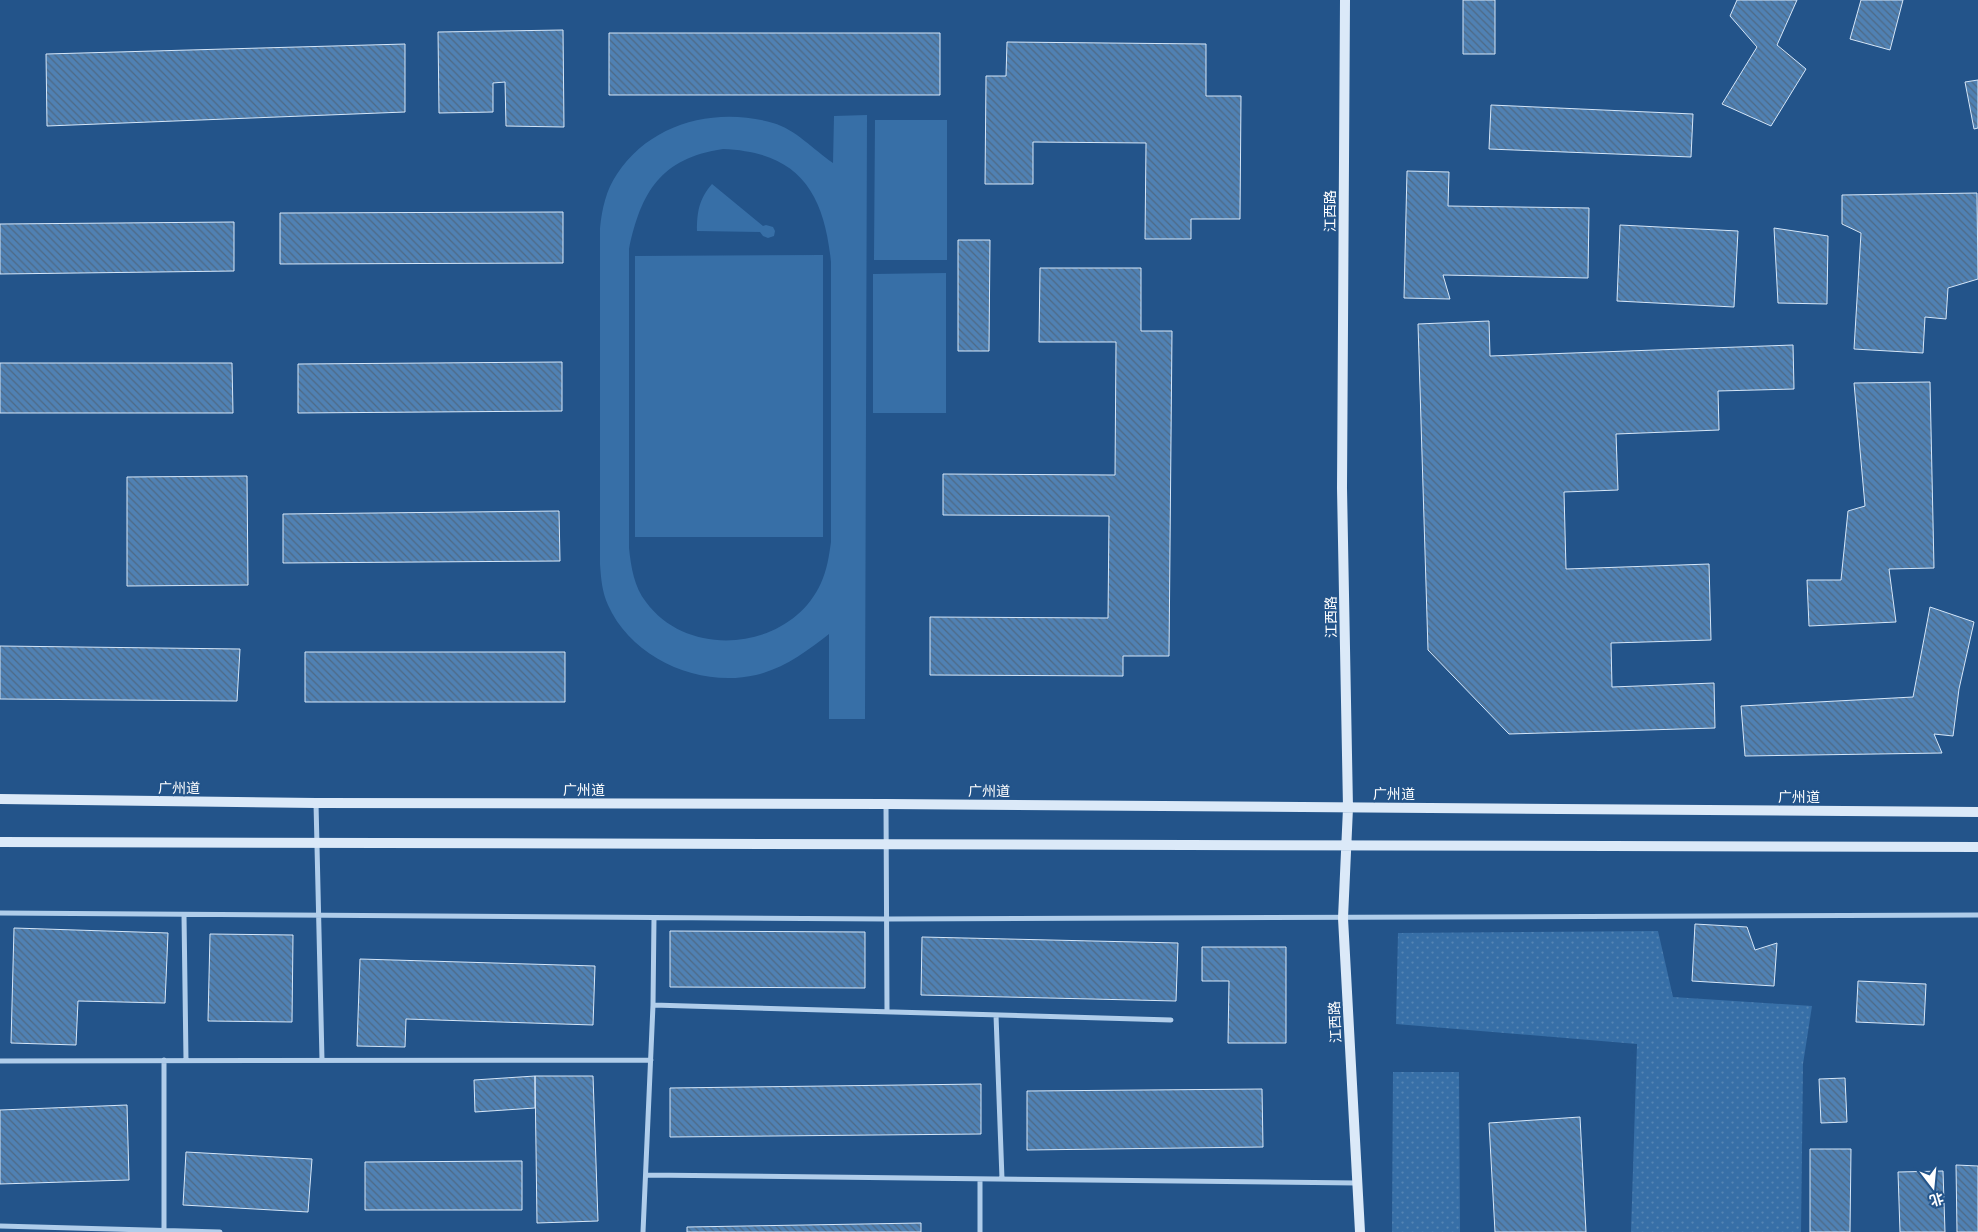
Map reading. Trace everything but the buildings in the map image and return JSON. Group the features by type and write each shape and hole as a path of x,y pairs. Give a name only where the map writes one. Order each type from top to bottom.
{"street":[{"name":"江西路","path":"1345,0 1342,488 1348,808 1343,918 1360,1232"},
{"name":"广州道","path":"0,799 316,804 886,804 1978,812"},
{"path":"316,804 322,1060"},
{"path":"886,804 887,1012"},
{"path":"0,842 1978,847"},
{"path":"0,913 888,919 1978,915"},
{"path":"184,915 186,1060"},
{"path":"643,1232 653,1005 654,918"},
{"path":"653,1005 1171,1020"},
{"path":"996,1015 1002,1179"},
{"path":"164,1060 164,1231"},
{"path":"0,1061 651,1060"},
{"path":"646,1175 1358,1184"},
{"path":"980,1179 980,1232"},
{"path":"0,1226 220,1232"}],"shaded area":[{"path":"867,115 865,719 829,719 829,634 804,653 767,672 735,678 691,673 670,665 633,641 619,624 608,605 601,580 600,564 600,228 605,200 613,180 631,156 647,142 666,131 686,123 707,118 751,118 773,123 797,135 833,163 834,116","holes":["723,149 749,152 771,158 788,167 802,180 814,196 822,215 827,237 831,262 831,542 829,558 821,583 807,605 787,623 764,634 738,640 712,640 687,633 665,621 642,596 632,569 629,548 629,249 640,211 648,195 657,181 669,170 684,160"]},
{"path":"875,120 947,120 947,260 874,260"},
{"path":"712,184 763,226 773,227 775,231 774,236 768,238 760,232 697,231 700,206 704,195"},
{"path":"823,255 823,537 635,537 635,256"},
{"path":"946,273 946,413 873,413 873,274"},
{"path":"1658,931 1673,997 1812,1006 1803,1064 1801,1232 1631,1232 1637,1044 1396,1024 1398,933"},
{"path":"1393,1072 1459,1072 1460,1232 1392,1232"}]}
